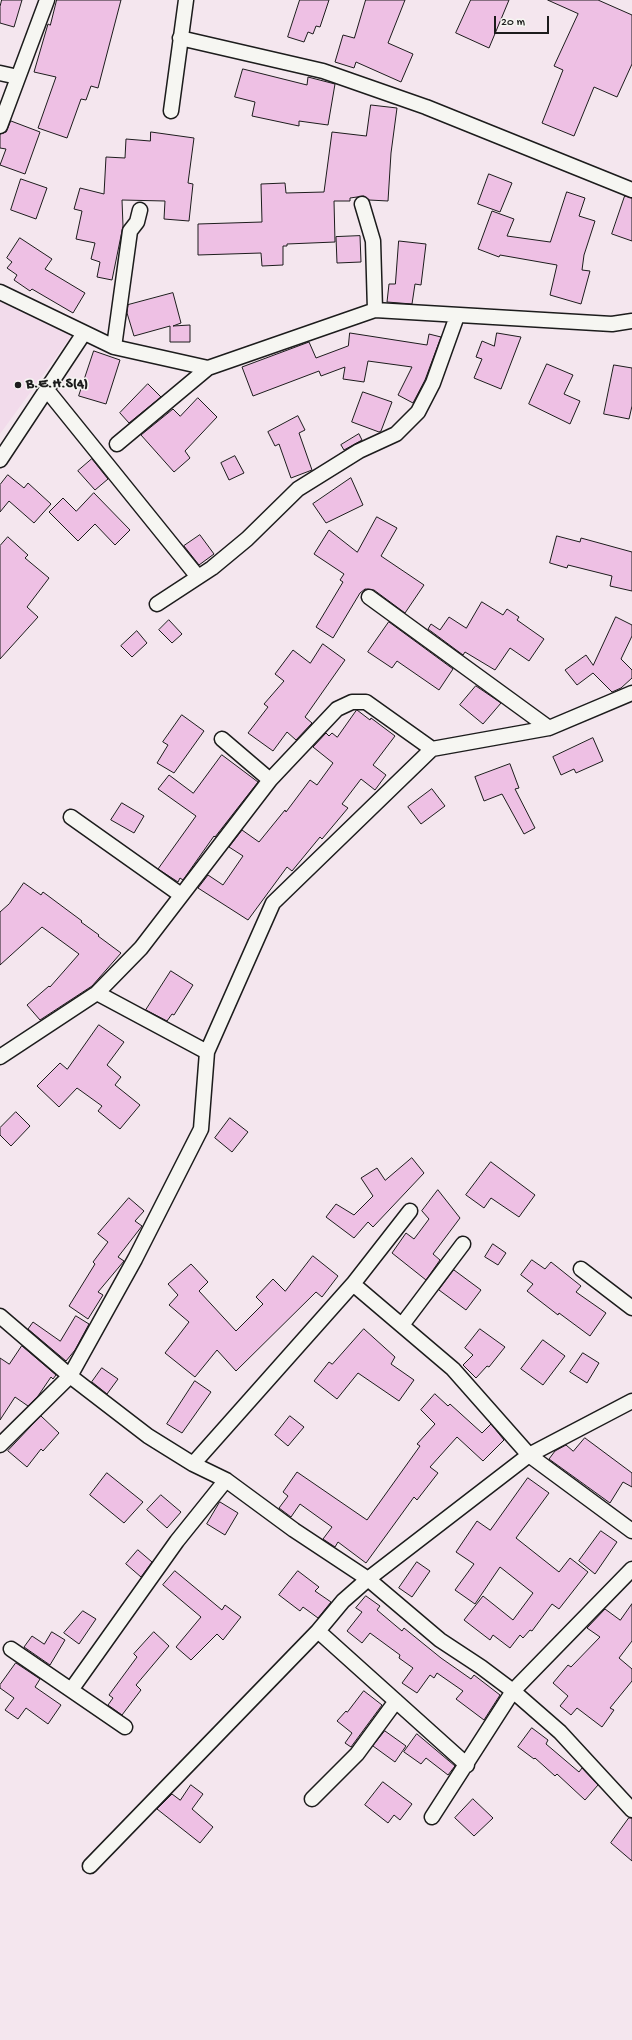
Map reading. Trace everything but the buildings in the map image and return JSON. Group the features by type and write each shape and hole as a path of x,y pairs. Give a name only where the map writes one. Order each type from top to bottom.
{"street":[{"path":"0,126 47,0"},
{"path":"171,111 186,0"},
{"path":"180,38 323,71 426,107 632,190"},
{"path":"0,72 18,77"},
{"path":"362,204 373,241 375,310"},
{"path":"114,347 130,231 138,222 140,210"},
{"path":"0,292 114,347 208,368"},
{"path":"117,444 208,368 375,310 612,324 632,321"},
{"path":"157,604 212,568 247,539 298,489 359,451 396,434 418,412 433,383 457,316"},
{"path":"0,460 84,333"},
{"path":"47,390 198,577"},
{"path":"369,597 549,728"},
{"path":"1,1444 70,1376 135,1259 201,1129 207,1052 273,903 432,749 549,728 632,693"},
{"path":"0,1057 97,993 141,948 270,780 337,709 352,702 366,702 432,749"},
{"path":"222,739 270,780"},
{"path":"71,817 181,895"},
{"path":"97,993 207,1052"},
{"path":"193,1464 353,1284 410,1211"},
{"path":"402,1325 463,1244"},
{"path":"582,1270 632,1308"},
{"path":"353,1284 453,1369 529,1455 632,1531"},
{"path":"0,1316 70,1376 148,1436 193,1464 226,1480 294,1530 368,1579 440,1640 481,1667 513,1691 560,1732 632,1810"},
{"path":"90,1866 318,1631 343,1601 368,1579 529,1455 632,1401"},
{"path":"71,1690 177,1541 226,1480"},
{"path":"432,1817 467,1765 513,1691 632,1568"},
{"path":"318,1631 467,1765"},
{"path":"11,1649 125,1727"},
{"path":"312,1799 357,1754 396,1701"}],"shaded area":[{"name":"B.E.H.S(4)","path":"0,297 72,335 0,434"}],"place":[{"name":"B.E.H.S(4)","path":"18,385"}]}
